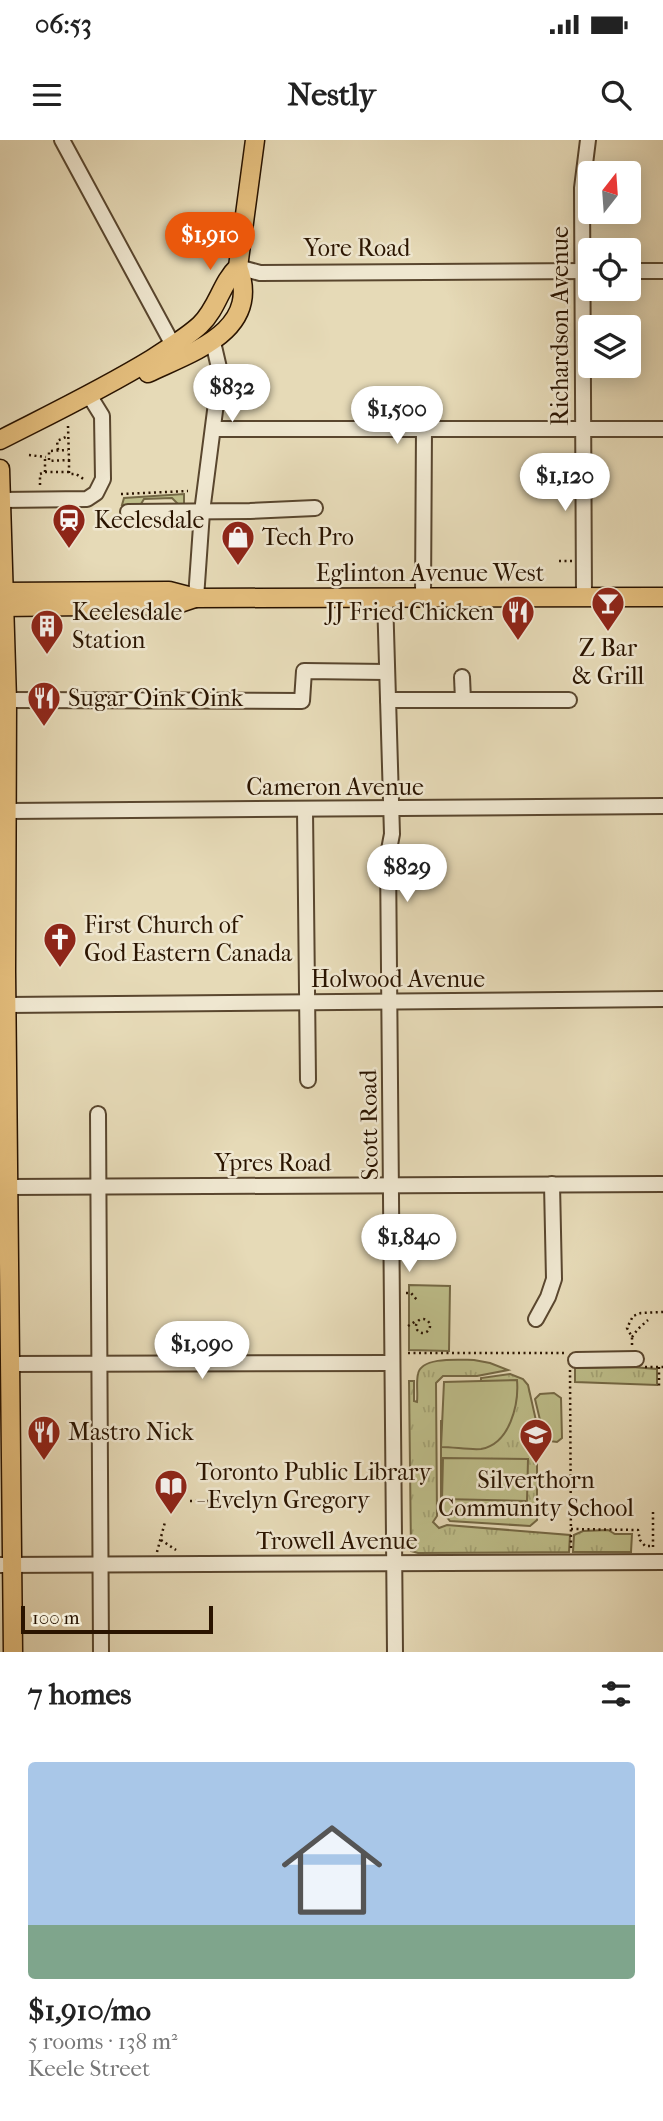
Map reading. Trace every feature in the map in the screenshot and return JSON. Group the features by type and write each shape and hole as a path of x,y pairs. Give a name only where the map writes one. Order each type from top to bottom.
{"main road":[{"path":"111,384 148,373 213,342 231,326 240,307 244,283 238,267 255,140"},
{"path":"0,440 111,384 173,345 201,324 218,303 229,276 238,267"},
{"path":"0,468 7,700 8,811 3,971 7,1005 12,1364 6,1386 6,1564 13,1652"},
{"name":"Eglinton Avenue West","path":"2,599 169,591 197,598 663,597"}],"street":[{"path":"62,140 173,345"},
{"name":"Richardson Avenue","path":"584,238 582,188 588,140"},
{"name":"Yore Road","path":"238,267 260,273 578,271"},
{"path":"641,271 663,271"},
{"name":"Richardson Avenue","path":"584,597 582,429 585,301"},
{"path":"197,598 202,512 220,372 213,342"},
{"path":"2,500 87,499 96,493 103,479 102,416 89,395"},
{"path":"424,428 424,597"},
{"path":"214,429 663,429"},
{"path":"128,512 315,508"},
{"name":"Scott Road","path":"385,597 391,834 388,855 395,1652"},
{"path":"7,700 302,701 304,671 387,672"},
{"path":"462,677 463,700"},
{"path":"388,700 569,700"},
{"name":"Cameron Avenue","path":"8,811 663,806"},
{"path":"305,810 307,1080"},
{"name":"Holwood Avenue","path":"7,1005 663,999"},
{"path":"98,1114 101,1652"},
{"path":"536,1319 554,1279 552,1184"},
{"name":"Ypres Road","path":"9,1186 663,1184"},
{"path":"572,1361 634,1356"},
{"path":"12,1364 392,1363"},
{"name":"Trowell Avenue","path":"6,1564 395,1564 658,1558"}],"path":[{"path":"68,426 69,472"},
{"path":"58,450 57,441 68,436"},
{"path":"46,472 48,451 68,450"},
{"path":"29,456 47,457 49,461 69,460"},
{"path":"40,485 40,474 46,472 69,472 85,480"},
{"path":"121,494 188,491"},
{"path":"634,1356 632,1337 627,1328 633,1316 641,1312 663,1312"},
{"path":"408,1326 416,1321 423,1318 428,1320 429,1329 426,1333 419,1332 415,1326 416,1321"},
{"path":"632,1337 648,1320"},
{"path":"408,1353 572,1361 572,1554"},
{"path":"659,1367 659,1389"},
{"path":"190,1501 221,1501"},
{"path":"653,1512 653,1546 658,1558"},
{"path":"156,1556 165,1522"},
{"path":"571,1529 638,1530 640,1540 645,1546 653,1546"},
{"path":"160,1540 185,1555"}],"green space":[{"path":"184,494 184,504 178,504 172,498 144,499 141,504 122,505 124,498"},
{"path":"409,1285 450,1286 449,1351 409,1350"},
{"path":"442,1360 474,1360 508,1370 477,1376 443,1376 436,1383 437,1516 433,1522 439,1528 447,1525 570,1535 569,1552 411,1551 409,1381 414,1381 414,1401 417,1402 417,1377 426,1364"},
{"path":"575,1368 657,1369 657,1385 575,1382"},
{"path":"510,1374 523,1379 528,1385 537,1425 537,1520 530,1526 450,1521 442,1511 441,1500 441,1421 481,1420 481,1378"},
{"path":"517,1380 511,1422 499,1439 491,1446 481,1449 441,1447 444,1382"},
{"path":"554,1393 561,1398 562,1438 557,1442 550,1441 540,1420 535,1399 540,1394"},
{"path":"443,1458 528,1459 527,1501 442,1499"},
{"path":"608,1530 615,1534 632,1534 631,1552 573,1552 574,1535 583,1531"}],"place":[{"name":"Keelesdale","path":"69,550"},
{"name":"Tech Pro","path":"238,567"},
{"name":"Z Bar & Grill","path":"608,633"},
{"name":"JJ Fried Chicken","path":"518,642"},
{"name":"Keelesdale Station","path":"47,656"},
{"name":"Sugar Oink Oink","path":"44,728"},
{"name":"First Church of God Eastern Canada","path":"60,969"},
{"name":"Mastro Nick","path":"44,1462"},
{"name":"Silverthorn Community School","path":"536,1465"},
{"name":"Toronto Public Library - Evelyn Gregory","path":"171,1516"}]}
